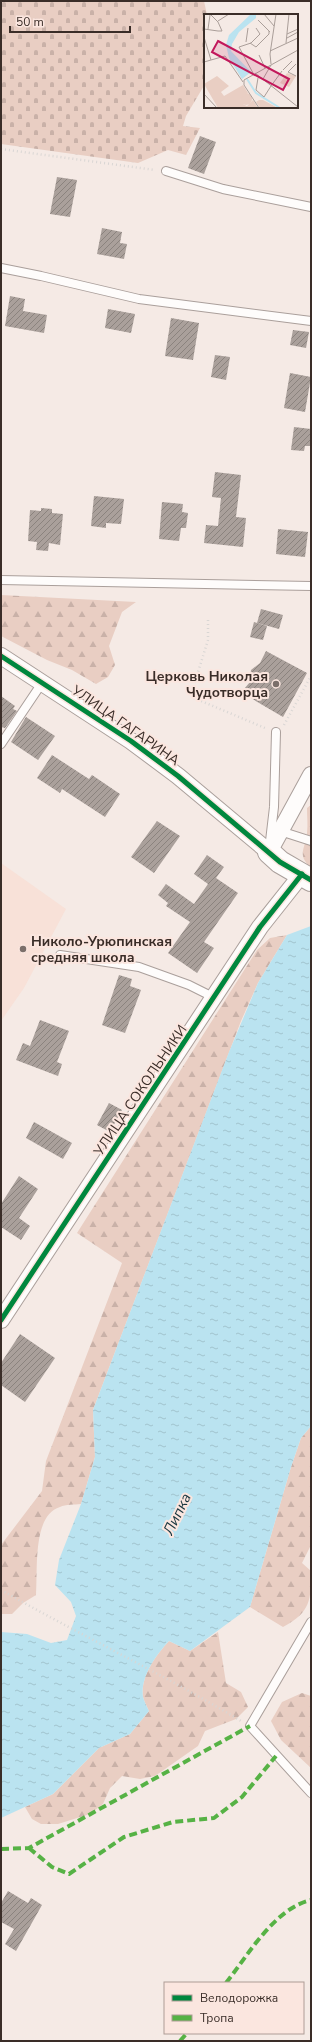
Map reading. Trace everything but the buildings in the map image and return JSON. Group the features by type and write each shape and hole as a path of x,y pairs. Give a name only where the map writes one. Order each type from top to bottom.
{"street":[{"name":"УЛИЦА ГАГАРИНА","path":"1,656 131,741 178,776 268,852"},
{"path":"306,877 280,862 268,852 311,775"},
{"name":"УЛИЦА СОКОЛЬНИКИ","path":"1,1320 260,928 306,877"}],"lane":[{"path":"166,171 223,189 311,206"},
{"path":"1,268 139,299 311,321"},
{"path":"1,580 311,586"},
{"path":"1,744 42,683"},
{"path":"268,852 274,807 276,732"},
{"path":"280,831 311,841"},
{"path":"60,955 139,967 189,985 215,998"},
{"path":"311,1622 250,1726 311,1793"}],"path":[{"path":"1,149 166,171"},
{"path":"208,620 208,640 194,685 194,698 276,732 281,730 311,676"},
{"path":"1,1590 44,1615 180,1685 250,1726"}],"shaded area":[{"name":"Николо-Урюпинская средняя школа","path":"1,863 66,909 24,988 1,1021"}],"green space":[{"path":"1,1 204,1 207,14 204,14 204,86 186,116 183,126 200,128 186,155 168,150 138,163 1,144"},
{"path":"1,595 136,602 122,612 109,646 115,665 108,677 96,684 72,670 47,660 1,636"},
{"path":"311,805 311,868 304,859 303,851 307,830 307,808"},
{"path":"287,935 258,983 241,1021 93,1410 95,1457 81,1504 62,1506 51,1512 45,1521 38,1545 36,1595 23,1603 12,1614 1,1614 1,1545 42,1491 46,1461 122,1263 77,1233 257,950 270,938"},
{"path":"311,1426 311,1545 302,1563 311,1571 310,1598 308,1604 299,1616 283,1627 250,1607 291,1467 301,1438"},
{"path":"218,1632 226,1683 241,1692 248,1707 236,1719 205,1731 198,1746 155,1776 140,1779 122,1776 110,1788 103,1804 90,1814 58,1824 41,1824 32,1819 25,1807 53,1794 99,1748 130,1734 149,1711 143,1697 146,1674 154,1660 169,1641 190,1651"},
{"path":"302,1693 311,1696 311,1768 281,1740 271,1721 282,1702"}],"water":[{"name":"Липка","path":"311,926 311,1426 301,1438 291,1467 250,1607 190,1651 169,1641 154,1660 146,1674 143,1697 149,1711 130,1734 99,1748 53,1794 1,1818 1,1632 27,1634 51,1643 67,1640 76,1616 71,1602 55,1585 59,1560 81,1504 95,1457 93,1410 229,1052 258,983 287,935"}],"marked path":[{"path":"1,1849 29,1848 250,1726"},
{"path":"29,1848 52,1867 69,1874 124,1837 173,1822 214,1818 242,1797 276,1756"},
{"path":"227,1982 263,1934 274,1922 286,1912 311,1900"},
{"path":"180,2041 186,2034"}],"cycle path":[{"path":"1,656 131,741 178,776 280,862 311,880"},
{"path":"1,1320 260,927 302,874"}],"place":[{"name":"Церковь Николая Чудотворца","path":"276,684"},
{"name":"Николо-Урюпинская средняя школа","path":"23,949"}]}
